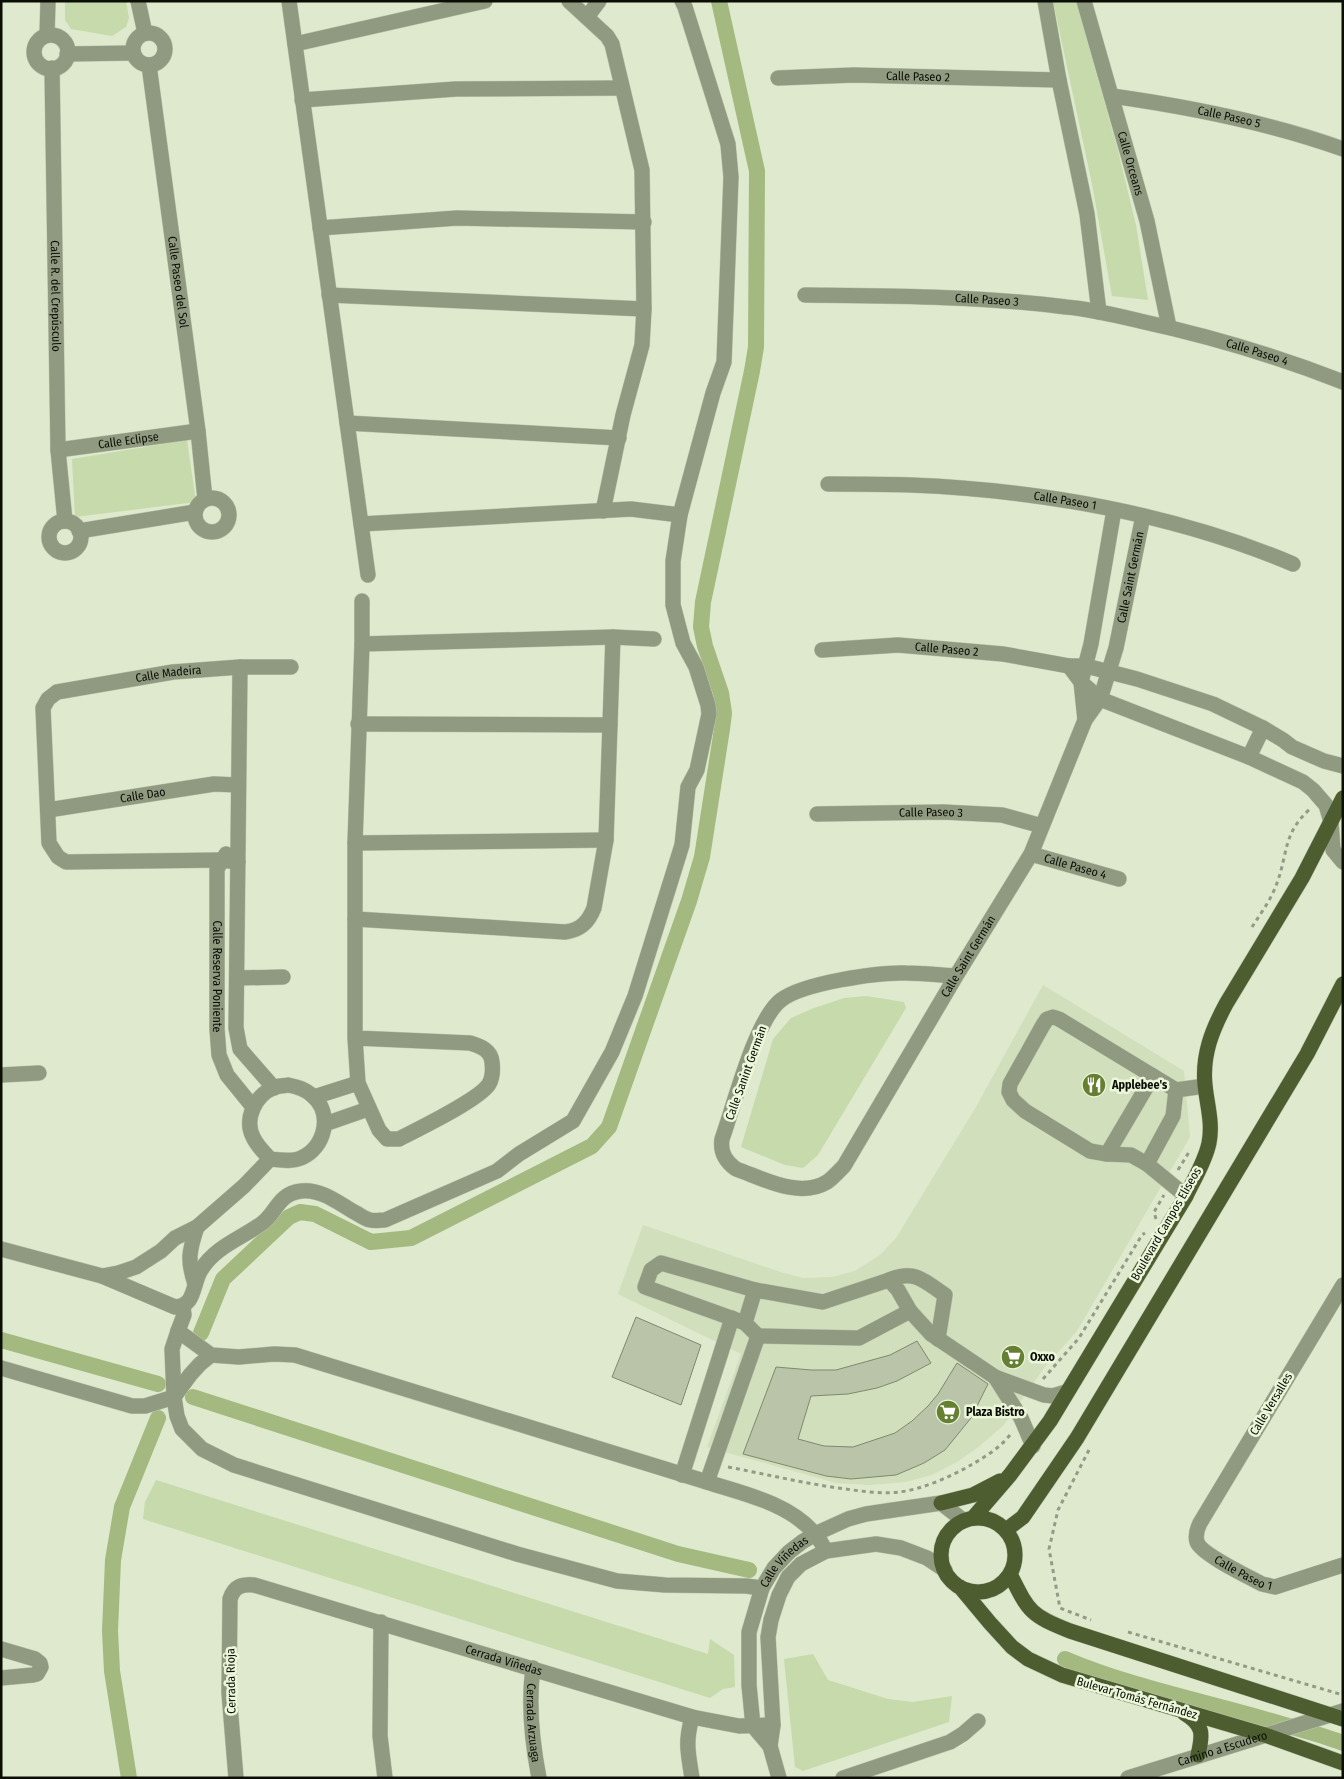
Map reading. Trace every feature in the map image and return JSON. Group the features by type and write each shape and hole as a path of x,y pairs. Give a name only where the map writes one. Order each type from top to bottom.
{"main road":[{"name":"Boulevard Campos Eliseos","path":"969,1519 1010,1475 1050,1420 1186,1196 1209,1144 1210,1123 1205,1086 1205,1056 1215,1024 1302,878 1343,798"},
{"path":"1006,1530 1023,1517 1078,1438 1307,1054 1343,984"},
{"path":"941,1503 980,1492 1010,1475"},
{"path":"986,1518 1006,1530 1012,1540 1015,1552 1014,1564 1010,1574 1002,1583 987,1590 970,1591 951,1579 945,1570 942,1552 947,1536 954,1527 969,1519 986,1518"},
{"path":"1010,1574 1024,1602 1031,1611 1043,1620 1070,1631 1339,1715"},
{"name":"Bulevar Tomás Fernández","path":"960,1586 1012,1647 1028,1659 1062,1675 1265,1735 1343,1763"},
{"path":"1179,1710 1192,1718 1202,1732 1202,1741 1198,1755"}],"street":[{"path":"47,35 48,1"},
{"path":"138,1 145,33"},
{"path":"289,1 368,575"},
{"path":"294,44 485,1"},
{"path":"569,1 607,36 612,44 642,170 644,222 642,345 603,511"},
{"path":"587,17 599,1"},
{"path":"1,1249 102,1276 175,1307 183,1307 190,1301 200,1272 209,1258 263,1223 282,1198 288,1195 299,1191 317,1192 369,1220 385,1220 497,1171 519,1154 573,1120 612,1052 635,996 682,845 688,787 697,770 709,714 696,667 683,643 673,605 673,561 680,515 712,393 724,362 731,177 728,144 682,1"},
{"path":"1045,1 1059,80 1087,214 1099,312"},
{"name":"Calle Orceans","path":"1084,1 1147,221 1169,327"},
{"path":"145,33 155,34 160,37 164,46 164,52 159,61 149,65 139,62 133,53 136,38 145,33"},
{"path":"47,35 58,36 68,49 67,54 62,64 52,68 41,66 35,57 35,46 42,37 47,35"},
{"path":"67,54 133,53"},
{"name":"Calle Paseo del Sol","path":"149,65 198,431 205,500"},
{"name":"Calle R. del Crepúsculo","path":"52,68 58,450 65,521"},
{"name":"Calle Paseo 2","path":"778,78 854,75 1059,80"},
{"path":"302,100 456,89 622,88"},
{"name":"Calle Paseo 5","path":"1112,96 1196,109 1305,136 1343,149"},
{"path":"320,228 457,218 644,222"},
{"name":"Calle Paseo 3","path":"805,295 992,300 1066,306 1169,327"},
{"path":"329,296 644,309"},
{"name":"Calle Paseo 4","path":"1169,327 1300,365 1343,382"},
{"path":"347,423 619,438"},
{"name":"Calle Eclipse","path":"58,450 198,431"},
{"name":"Calle Paseo 1","path":"828,484 911,485 1055,498 1142,516 1221,537 1293,564"},
{"path":"216,498 225,504 228,514 225,524 216,531 206,530 198,523 195,512 197,507 205,500 216,498"},
{"path":"361,524 631,510 680,515"},
{"name":"Calle Saint Germán","path":"1085,720 1082,682 1091,644 1114,510"},
{"path":"80,531 195,512"},
{"name":"Calle Saint Germán","path":"828,1182 844,1166 956,976 1031,854 1085,720 1100,699 1109,672 1116,648 1142,516"},
{"path":"65,521 75,525 80,531 80,539 76,548 66,552 56,550 50,542 50,532 56,524 65,521"},
{"path":"354,1038 470,1043 483,1047 492,1057 494,1071 488,1085 476,1096 399,1139 387,1139 379,1130 358,1083 354,1038 355,843 362,601"},
{"path":"362,644 613,637 654,639"},
{"path":"355,919 565,932 584,926 594,908 606,840 613,637"},
{"name":"Calle Paseo 2","path":"822,650 898,645 1003,654 1069,666 1086,666 1213,704 1263,728 1292,747 1324,761 1343,766"},
{"path":"1069,666 1100,699 1249,757 1304,782 1326,805 1331,822 1334,850 1343,862"},
{"name":"Calle Madeira","path":"48,810 44,708 48,699 57,692 173,672 240,667 291,667"},
{"name":"Calle Reserva Poniente","path":"240,667 236,1028 240,1049 274,1088"},
{"path":"358,724 610,725"},
{"path":"1249,757 1263,728"},
{"path":"1281,772 1292,747"},
{"name":"Calle Dao","path":"48,810 214,784 238,785"},
{"path":"48,810 49,843 58,857 66,862 221,860 238,862"},
{"name":"Calle Paseo 3","path":"817,814 943,812 1002,816 1042,826"},
{"path":"355,843 606,840"},
{"path":"221,860 237,842"},
{"name":"Calle Paseo 4","path":"1031,854 1119,879"},
{"name":"Calle Reserva Poniente","path":"221,860 217,869 217,1029 219,1055 227,1075 253,1107"},
{"name":"Calle Sanint Germán","path":"828,1182 809,1188 784,1186 736,1168 730,1164 723,1154 722,1139 758,1035 768,1016 781,1000 812,986 875,974 906,973 956,976"},
{"path":"237,978 283,977"},
{"path":"1186,1196 1147,1164 1131,1155 1090,1151 1025,1111 1013,1100 1009,1092 1010,1084 1043,1025 1047,1019 1053,1017 1176,1090 1205,1086"},
{"path":"1,1075 39,1073"},
{"path":"1107,1154 1153,1076"},
{"path":"314,1097 358,1083"},
{"path":"288,1085 302,1088 314,1097 322,1110 325,1124 321,1138 313,1150 300,1158 286,1160 270,1159 252,1136 250,1121 253,1107 262,1095 274,1088 288,1085"},
{"path":"1147,1164 1174,1116 1176,1090"},
{"path":"325,1124 368,1109"},
{"path":"102,1276 118,1274 136,1267 161,1251 175,1238 197,1227 244,1186 270,1159"},
{"path":"195,1284 189,1268 189,1257 190,1247 197,1227"},
{"path":"910,1312 859,1338 758,1336 738,1321 645,1287 651,1270 661,1263 755,1290 823,1302 908,1274 917,1277 945,1295 938,1339"},
{"path":"888,1280 898,1290 910,1312 931,1334 995,1377 1044,1395 1053,1396 1066,1392"},
{"name":"Calle Versalles","path":"1200,1523 1343,1285"},
{"path":"682,1475 738,1321 755,1290"},
{"path":"183,1307 184,1315 172,1349 174,1397 182,1429 202,1449 234,1465 517,1554 617,1581 665,1585 746,1586 762,1588"},
{"path":"178,1331 211,1355 239,1358 295,1354 771,1503 797,1518 815,1534 826,1551"},
{"path":"707,1482 758,1336"},
{"path":"1,1368 132,1406 145,1406 174,1397 200,1364 211,1355"},
{"path":"995,1377 1021,1418 1032,1446"},
{"path":"941,1503 969,1519"},
{"name":"Calle Viñedas","path":"770,1746 753,1726 749,1685 749,1632 762,1588 774,1568 789,1552 815,1534 848,1519 866,1514 941,1503"},
{"name":"Calle Paseo 1","path":"1200,1523 1196,1533 1197,1540 1203,1551 1270,1587 1343,1566"},
{"name":"Calle Viñedas","path":"779,1778 770,1746 773,1725 768,1637 779,1595 788,1577 801,1564 826,1551 876,1544 901,1548 927,1558 945,1570"},
{"name":"Cerrada Viñedas","path":"238,1586 245,1584 254,1585 692,1717 726,1724 773,1725"},
{"name":"Cerrada Rioja","path":"236,1778 229,1693 230,1599 232,1592 238,1586"},
{"path":"381,1622 380,1736 385,1778"},
{"path":"749,1632 768,1637"},
{"path":"1,1649 35,1659 40,1663 41,1667 38,1674 1,1678"},
{"name":"Cerrada Arzuaga","path":"532,1668 530,1689 534,1753 539,1778"},
{"name":"Camino a Escudero","path":"1128,1778 1198,1755 1339,1715"},
{"path":"692,1717 687,1746 692,1778"},
{"path":"843,1778 950,1742 978,1721"}],"path":[{"path":"713,1464 825,1487 868,1492 900,1492 958,1473 983,1458 1008,1438 1021,1418"},
{"path":"1091,1447 1058,1510 1049,1549 1060,1608 1093,1621"},
{"path":"1120,1630 1343,1695"}],"shaded area":[{"path":"65,1 126,1 129,18 126,27 112,36 71,29 65,20"},
{"path":"1053,1 1076,1 1118,151 1136,225 1148,300 1112,296 1092,184"},
{"path":"187,440 196,502 75,517 72,459"},
{"path":"1043,985 1184,1071 1190,1137 1077,1331 1044,1368 1003,1426 957,1462 932,1475 905,1482 870,1485 836,1483 707,1447 741,1354 618,1294 643,1225 780,1272 803,1278 832,1277 855,1271 880,1255 896,1238 976,1107"},
{"path":"866,996 904,1002 906,1008 818,1155 803,1168 785,1165 741,1147 773,1039 791,1018 844,998"},
{"path":"156,1480 708,1654 710,1639 734,1655 735,1687 723,1689 710,1698 143,1519 145,1502"},
{"path":"813,1654 828,1680 888,1699 913,1702 952,1696 949,1722 803,1771 795,1767 784,1659"}],"building":[{"path":"636,1317 701,1345 681,1405 612,1377"},
{"name":"Plaza Bistro","path":"917,1341 931,1363 897,1381 877,1388 848,1394 811,1396 798,1439 824,1446 853,1447 895,1433 928,1406 938,1394 957,1363 988,1384 971,1418 945,1450 924,1463 896,1475 851,1479 826,1476 743,1454 776,1367 836,1370 890,1355"}],"waterway":[{"path":"201,1333 223,1279 289,1217 300,1212 315,1214 371,1242 411,1238 592,1146 609,1127 689,901 702,857 724,713 721,693 705,646 701,627 703,602 756,347 757,171 719,1"},
{"path":"1,1340 158,1384"},
{"path":"193,1397 678,1554 749,1570"},
{"path":"129,1778 112,1671 110,1631 113,1560 122,1507 158,1418"},
{"path":"1065,1659 1119,1679 1343,1743"}],"place":[{"name":"Applebee's","path":"1094,1085"},
{"name":"Oxxo","path":"1013,1357"},
{"name":"Plaza Bistro","path":"948,1412"}]}
